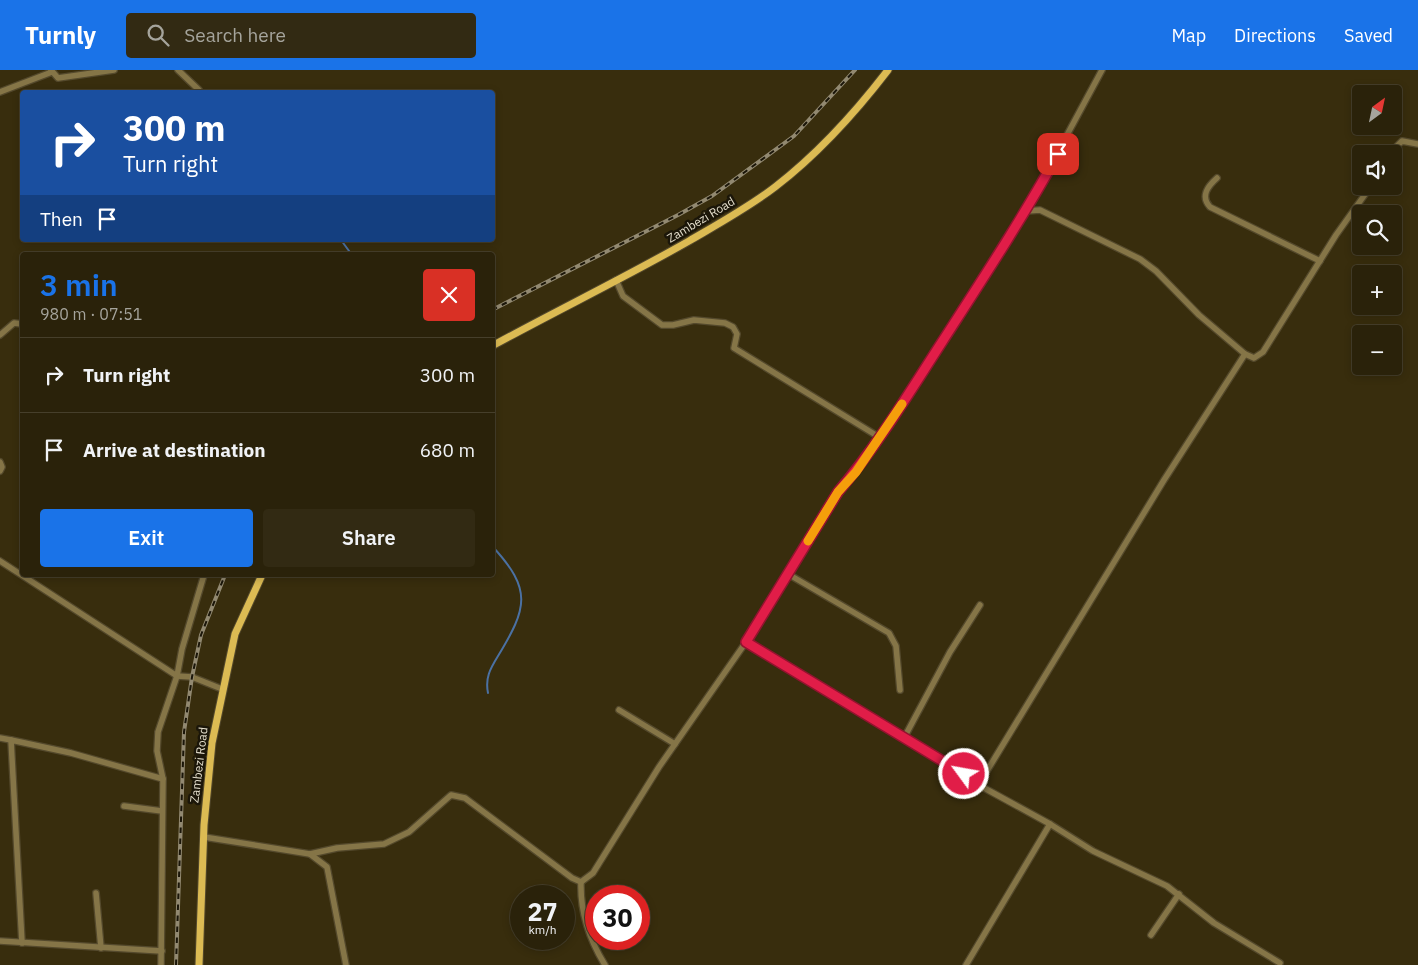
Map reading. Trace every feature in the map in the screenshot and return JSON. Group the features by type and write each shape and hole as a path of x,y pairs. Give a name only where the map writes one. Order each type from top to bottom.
{"main road":[{"name":"Zambezi Road","path":"495,344 725,220 775,187 820,149 888,70"},
{"name":"Zambezi Road","path":"199,965 204,837 212,743 222,689 236,634 261,577"}],"street":[{"path":"0,92 51,71 58,78 63,78 114,70"},
{"path":"178,70 199,90"},
{"path":"605,965 593,945 586,922 580,898 581,882 593,873 602,861 675,744 746,642 838,492 856,472 1026,211 1102,70"},
{"path":"1398,145 1402,141 1418,144"},
{"path":"1217,178 1206,191 1205,198 1210,206 1320,261"},
{"path":"1026,211 1040,210 1140,259 1156,271 1198,315 1245,354 1254,358 1263,352 1320,261 1365,195"},
{"path":"616,280 623,296 662,325 673,325 694,320 725,323 733,327 737,334 734,348 879,437"},
{"path":"0,334 14,323 20,324"},
{"path":"979,784 1164,480 1245,354"},
{"path":"0,462 2,467 0,471"},
{"path":"0,561 20,574"},
{"path":"788,574 889,633 896,646 900,690"},
{"path":"25,577 177,676 192,677 222,689"},
{"path":"161,965 163,779 157,751 158,732 177,676 182,649 203,577"},
{"path":"904,738 950,652 980,605"},
{"path":"746,642 1093,851 1167,886 1214,923 1280,964"},
{"path":"620,710 675,744"},
{"path":"0,738 71,753 163,779"},
{"path":"12,740 22,943"},
{"path":"204,837 310,854 338,848 384,844 409,832 451,795 465,798 572,878 581,882"},
{"path":"124,806 162,811"},
{"path":"966,965 1050,824"},
{"path":"310,854 326,867 346,965"},
{"path":"96,893 101,948"},
{"path":"1152,935 1178,894"},
{"path":"0,941 162,951"}],"waterway":[{"path":"342,242 350,252"},
{"path":"488,693 487,683 489,674 515,625 520,612 521,600 520,587 514,575 495,549"}],"railway":[{"path":"495,308 712,196 794,136 855,70"},
{"path":"176,965 184,732 192,677 201,635 224,577"}],"slow traffic":[{"path":"808,541 838,492 856,472 902,404"}],"route":[{"path":"964,774 746,642 838,492 856,472 893,418 1000,252 1058,154"}]}
